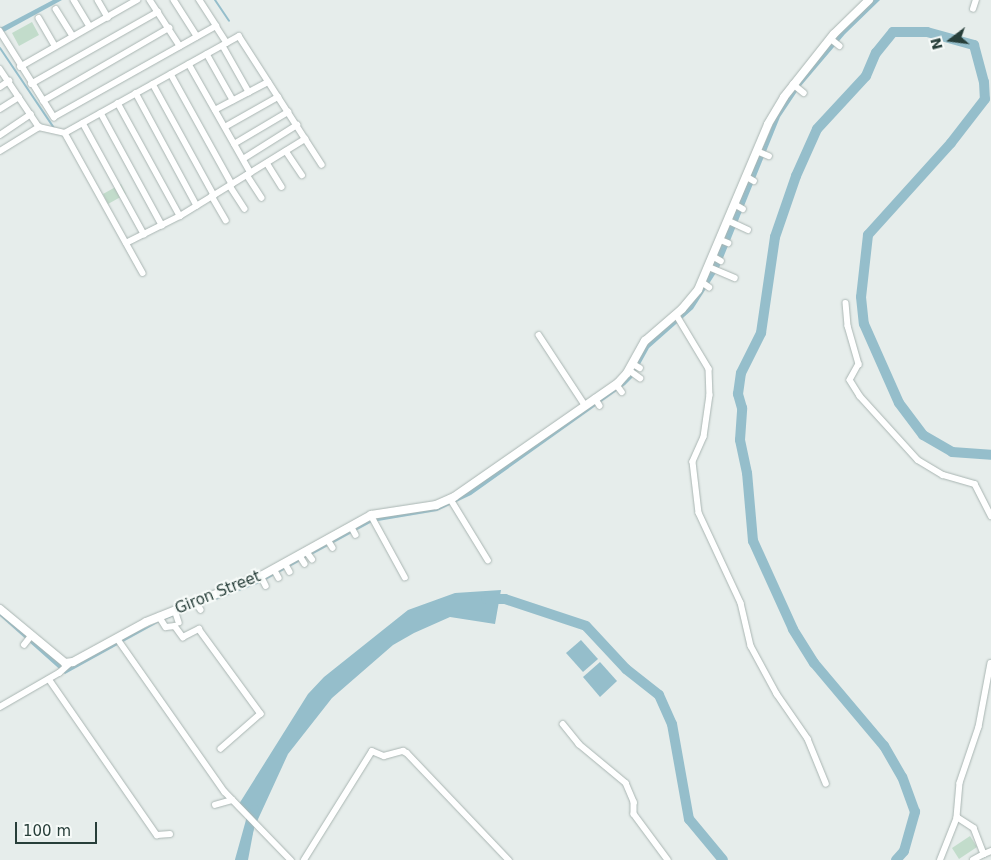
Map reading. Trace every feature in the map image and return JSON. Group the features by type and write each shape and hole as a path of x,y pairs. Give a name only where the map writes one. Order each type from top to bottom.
{"street":[{"path":"74,0 90,27"},
{"path":"98,0 108,16"},
{"path":"121,0 125,7"},
{"path":"20,67 137,0"},
{"path":"150,0 180,46"},
{"path":"174,0 198,36"},
{"path":"199,0 216,26 248,92"},
{"name":"Giron Street","path":"66,665 119,641 175,611 261,577 306,556 352,527 372,518 430,509 452,501 585,405 617,385 635,370 645,341 679,316 699,295 705,284 710,267 717,259 739,207 758,151 775,111 798,88 832,39 869,0"},
{"path":"973,9 976,0"},
{"path":"56,8 73,36"},
{"path":"31,84 158,12"},
{"path":"39,18 55,46"},
{"path":"0,31 20,67 54,117 216,26"},
{"path":"43,101 169,28"},
{"path":"0,69 40,127 65,133 239,36 322,164"},
{"path":"832,39 840,46"},
{"path":"207,54 233,100"},
{"path":"189,64 243,158 262,198"},
{"path":"171,74 245,209"},
{"path":"0,87 9,81"},
{"path":"215,110 268,82"},
{"path":"153,84 226,220"},
{"path":"136,93 197,206"},
{"path":"0,109 19,97"},
{"path":"225,127 278,97"},
{"path":"118,103 180,216"},
{"path":"234,144 288,112"},
{"path":"101,113 162,225"},
{"path":"0,135 31,114"},
{"path":"83,123 144,234"},
{"path":"243,158 297,125"},
{"path":"0,151 40,127"},
{"path":"65,133 143,273"},
{"path":"126,243 180,216 306,139"},
{"path":"286,151 302,175"},
{"path":"758,151 769,156"},
{"path":"266,163 282,187"},
{"path":"732,222 748,230"},
{"path":"710,267 735,278"},
{"path":"846,302 848,326 860,364 850,380 860,396 918,460 943,475 975,484 991,516"},
{"path":"679,316 685,331 709,369 710,394 704,437 693,462 699,513 741,603 754,652 808,739 826,783"},
{"path":"539,335 585,405"},
{"path":"617,385 622,392"},
{"path":"596,399 600,406"},
{"path":"452,501 488,560"},
{"path":"372,518 405,577"},
{"path":"352,527 356,535"},
{"path":"328,541 333,548"},
{"path":"305,564 306,556"},
{"path":"286,564 290,572"},
{"path":"275,570 279,578"},
{"path":"261,577 266,586"},
{"path":"197,603 201,610"},
{"path":"0,609 29,640 66,665 60,673 0,707"},
{"path":"175,611 179,622"},
{"path":"161,618 166,628 175,626 183,637 199,629 262,714 221,749"},
{"path":"119,641 232,800 291,860"},
{"path":"940,860 957,817 960,783 979,726 991,663"},
{"path":"49,679 157,835 170,834"},
{"path":"563,724 579,744 626,783 634,802 634,814 668,860"},
{"path":"304,860 372,751 384,756 403,751 407,753 509,860"},
{"path":"215,805 232,800"},
{"path":"957,817 974,828 984,854"},
{"path":"973,860 991,851"}],"green space":[{"path":"32,22 39,35 19,46 12,33"},
{"path":"121,184 126,194 108,204 103,194"},
{"path":"970,836 977,847 959,859 952,848"}],"water":[{"path":"53,0 62,0 0,34 0,28"},
{"path":"873,0 880,0 845,34 800,87 780,117 719,268 693,309 649,348 633,377 625,385 471,495 437,511 372,522 260,583 161,621 65,674 0,616 0,613 62,665 205,601 370,518 435,507 619,384 644,345 688,305 724,237 782,103 855,14"},
{"path":"501,590 495,624 450,617 414,633 393,645 332,698 288,754 254,828 248,860 240,860 252,816 239,804 308,694 324,677 408,610 455,593"},
{"path":"581,640 598,659 583,672 566,653"},
{"path":"600,662 617,681 600,697 583,677"}],"waterway":[{"path":"215,0 229,21"},
{"path":"896,860 904,851 915,812 902,777 884,746 814,663 793,629 753,541 747,473 740,440 742,408 738,394 741,373 761,333 775,237 796,176 817,129 866,76 876,53 893,32 927,32 974,45 984,82 985,99 951,143 868,235 861,297 864,324 899,403 923,435 952,452 991,455"},
{"path":"0,48 54,128"},
{"path":"486,599 505,599 586,626 626,669 659,695 672,724 689,819 723,860"},
{"path":"240,860 254,810"}]}
